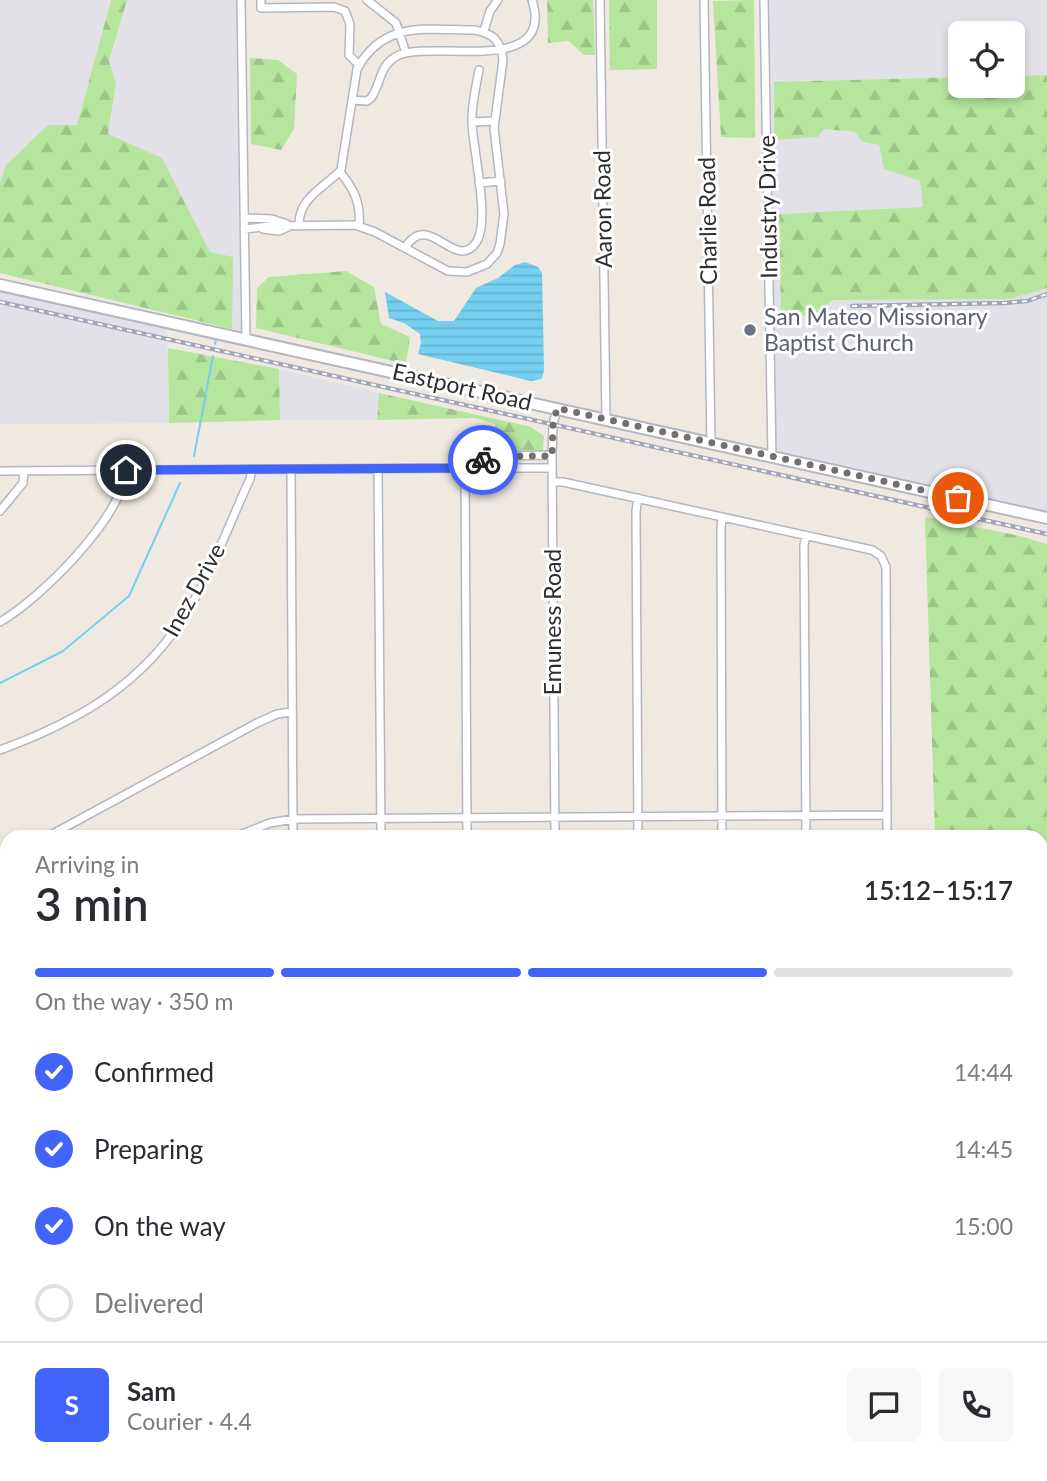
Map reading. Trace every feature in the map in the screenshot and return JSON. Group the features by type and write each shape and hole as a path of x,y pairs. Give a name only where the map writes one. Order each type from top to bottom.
{"street":[{"path":"241,0 246,339"},
{"path":"261,0 261,8 334,7 345,11 351,24 349,55 359,65"},
{"path":"367,0 391,17 400,32 405,53"},
{"path":"484,32 490,11 498,0"},
{"path":"352,100 371,99 382,69 393,58 405,53 493,52 520,43 532,32 534,25 532,0"},
{"name":"Aaron Road","path":"600,0 606,419"},
{"name":"Charlie Road","path":"704,0 711,442"},
{"name":"Industry Drive","path":"764,0 772,456"},
{"path":"244,218 272,219 295,226 359,226 453,272 467,272 487,264 496,253 504,214 494,121 503,60 502,49 496,38 484,32 409,30 376,43 359,65 344,163 340,172 308,198 295,226"},
{"path":"405,248 411,237 420,233 458,250 473,246 481,232 472,122 479,70"},
{"path":"472,122 494,121"},
{"path":"340,172 355,193 359,205 359,226"},
{"path":"479,183 501,181"},
{"path":"244,229 279,231 295,226"},
{"name":"Eastport Road","path":"0,285 1047,517"},
{"name":"Emuness Road","path":"555,830 552,456 553,425 557,408"},
{"path":"0,471 465,468 490,456 552,456"},
{"path":"478,464 489,468 552,468"},
{"path":"465,468 467,830"},
{"name":"Inez Drive","path":"0,750 47,732 85,713 126,683 162,647 200,589 250,479 252,469"},
{"path":"291,469 293,830"},
{"path":"379,469 381,830"},
{"path":"0,622 44,589 75,557 99,527 121,490 126,470"},
{"path":"0,511 23,483 24,471"},
{"path":"552,482 564,482 877,552 886,567 887,830"},
{"path":"638,498 638,830"},
{"path":"722,517 722,830"},
{"path":"806,536 806,830"},
{"path":"60,830 257,723 277,714 292,712"},
{"path":"252,830 270,823 293,819 887,816"}],"shaded area":[{"path":"0,0 111,0 77,125 6,165 0,183"},
{"path":"127,0 237,0 241,334 232,329 232,257 210,252 162,158 108,134 116,83 109,62"},
{"path":"761,0 1047,0 1047,75 1025,76 1025,21 948,21 948,77 774,82 774,140 824,129 855,132 862,142 879,145 884,169 920,180 923,207 779,214 815,315 833,300 1010,299 1047,288 1047,512 768,451"},
{"path":"0,288 167,326 169,423 0,424"},
{"path":"279,369 379,393 377,420 280,420"}],"green space":[{"path":"111,0 127,0 109,61 116,83 108,134 162,158 210,252 233,257 232,329 0,273 0,183 6,165 48,125 77,125"},
{"path":"547,0 593,0 595,55 584,55 569,41 548,43"},
{"path":"609,0 657,0 657,69 610,70"},
{"path":"754,0 755,138 721,137 713,1"},
{"path":"250,58 278,60 297,74 294,129 281,150 251,144"},
{"path":"1047,75 1047,288 1010,299 833,300 815,315 781,317 779,214 923,207 920,181 884,169 879,145 862,142 855,132 824,129 818,137 774,140 774,82 948,77 948,98 1025,98 1025,76"},
{"path":"346,271 374,287 381,324 410,337 406,364 256,328 257,288 269,277"},
{"path":"168,348 279,369 280,420 169,423"},
{"path":"379,393 531,427 544,436 543,451 494,450 495,424 476,418 377,420"},
{"path":"925,517 1047,544 1047,830 935,830"}],"water":[{"path":"525,262 538,267 542,273 544,369 541,379 531,381 418,354 420,334 404,323 389,318 385,292 438,321 454,321 476,288"}],"waterway":[{"path":"215,344 216,339"},
{"path":"194,456 213,356"},
{"path":"0,683 63,651 129,596 180,483"}],"railway":[{"path":"852,306 1005,303 1027,301 1047,294"},
{"path":"0,302 1047,534"}],"way so far":[{"path":"483,460 490,456 552,456 553,425 557,408 958,498"}],"place":[{"name":"San Mateo Missionary Baptist Church","path":"750,330"}],"route":[{"path":"126,470 465,468 483,460"}]}
